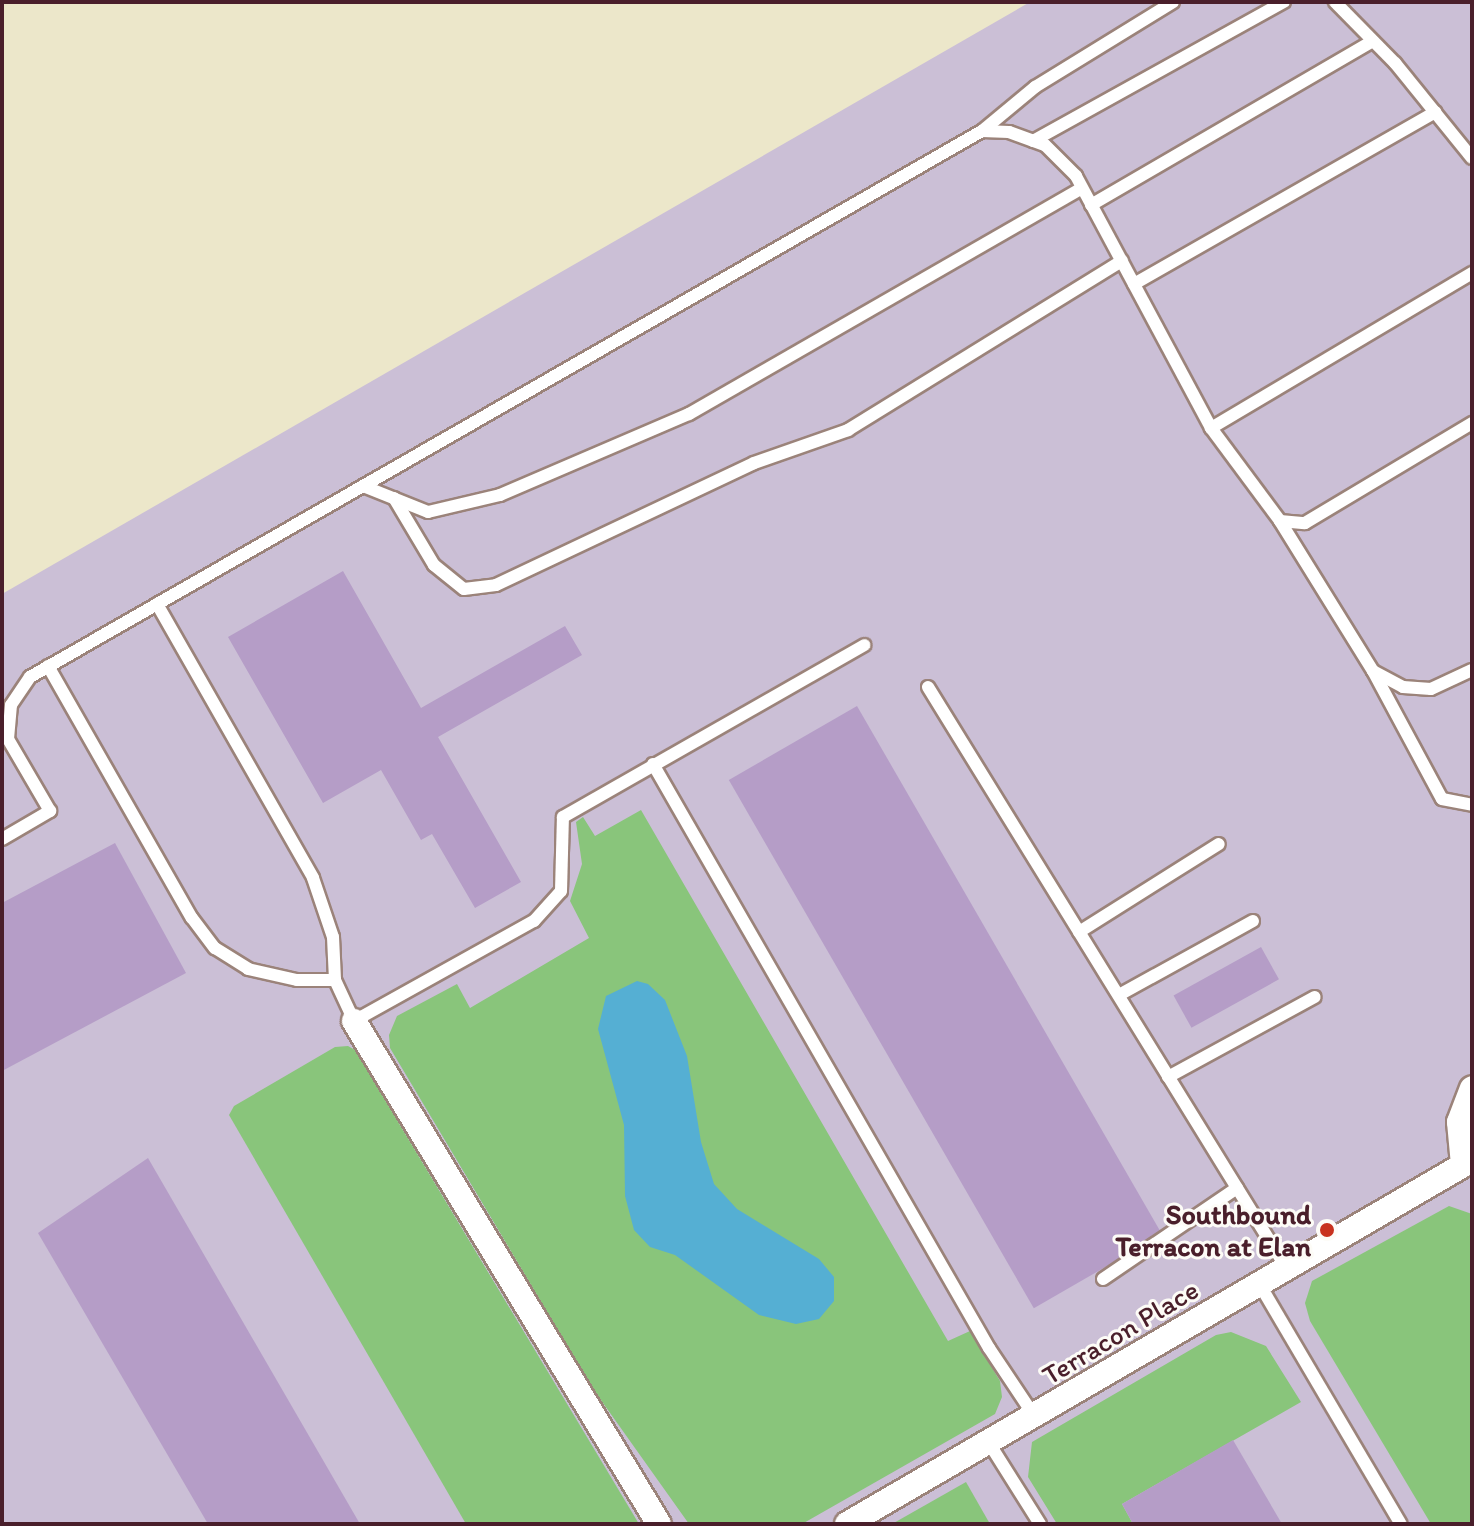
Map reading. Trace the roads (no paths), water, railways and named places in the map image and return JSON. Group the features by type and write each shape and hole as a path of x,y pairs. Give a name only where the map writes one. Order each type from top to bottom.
{"street":[{"path":"354,1021 659,1524"},
{"name":"Terracon Place","path":"847,1524 1469,1165 1459,1122 1472,1088"}],"lane":[{"path":"2,839 50,811 8,739 11,705 30,677 982,131 1035,87 1173,2"},
{"path":"1033,141 1284,2"},
{"path":"1335,2 1373,41 1472,158"},
{"path":"1091,205 1373,41"},
{"path":"1134,284 1435,112"},
{"path":"982,131 1009,132 1045,145 1082,188 1211,428 1280,521 1373,671 1442,799 1472,805"},
{"path":"363,486 428,512 500,495 689,414 1082,188"},
{"path":"394,498 434,565 464,589 496,585 754,463 848,430 1122,261"},
{"path":"1211,428 1472,273"},
{"path":"1280,521 1305,523 1472,423"},
{"path":"157,604 313,878 333,937 335,980 354,1021 534,921 561,891 563,817 864,645"},
{"path":"48,666 192,918 215,948 248,969 297,980 335,980"},
{"path":"1373,671 1403,687 1431,689 1472,670"},
{"path":"928,687 1287,1269"},
{"path":"653,764 989,1348 1035,1417"},
{"path":"1079,932 1219,844"},
{"path":"1119,995 1253,921"},
{"path":"1168,1077 1315,997"},
{"path":"1103,1279 1237,1188"},
{"path":"1260,1285 1401,1524"},
{"path":"989,1443 1040,1524"}],"water":[{"path":"637,981 648,984 665,1000 687,1056 701,1142 714,1184 737,1209 819,1259 834,1277 834,1301 819,1319 796,1324 759,1315 675,1255 650,1247 634,1230 625,1196 624,1125 598,1029 606,996"}],"place":[{"name":"Southbound Terracon at Elan","path":"1327,1230"}]}
